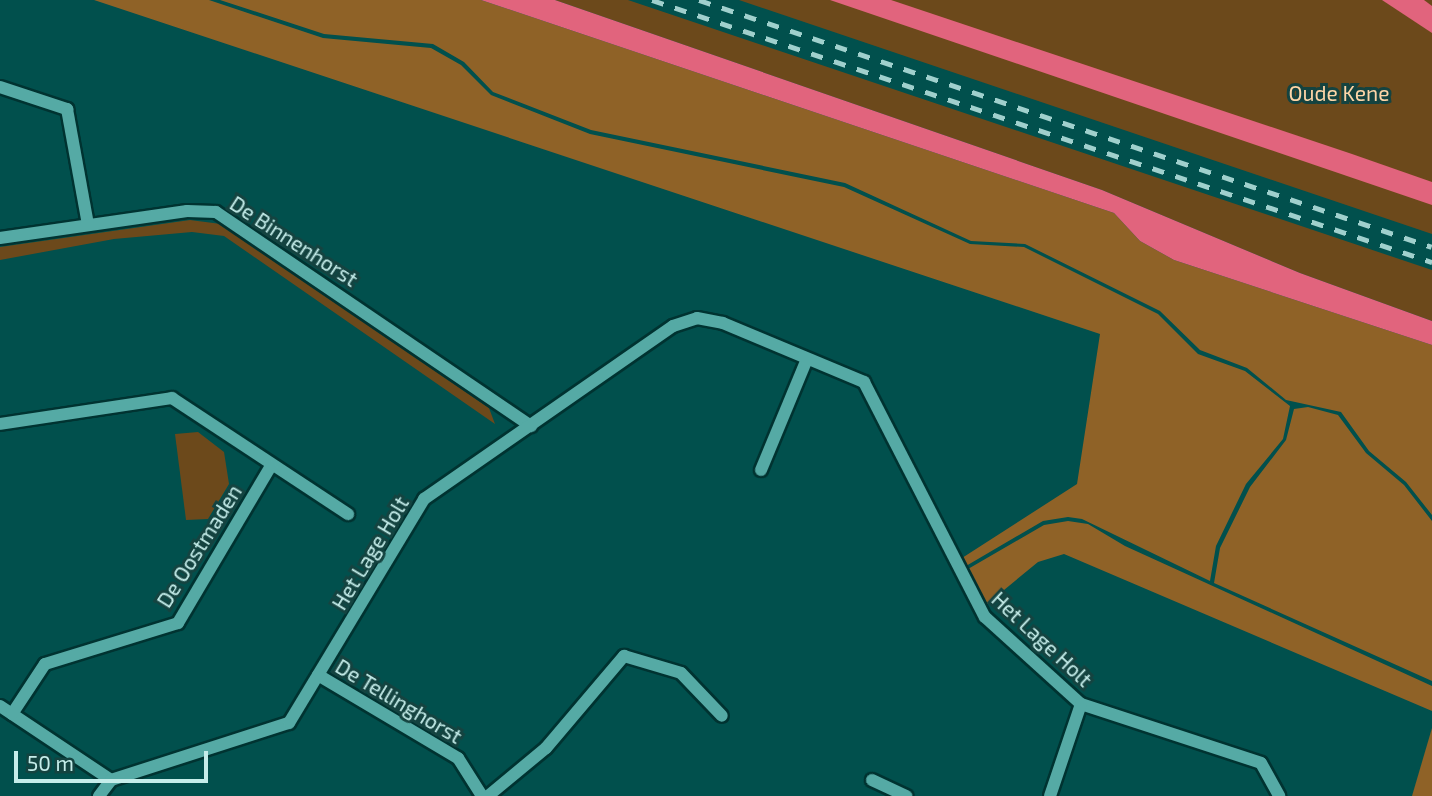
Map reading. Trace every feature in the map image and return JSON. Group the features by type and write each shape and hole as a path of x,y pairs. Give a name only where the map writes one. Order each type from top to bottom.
{"street":[{"path":"0,87 67,109 88,225"},
{"name":"De Binnenhorst","path":"0,238 187,211 230,217 531,426"},
{"name":"Het Lage Holt","path":"111,780 289,723 425,499 685,320 723,323 864,382 972,598 985,617 1082,704 1261,763 1279,796"},
{"path":"761,470 807,359"},
{"path":"0,424 173,398 271,466 348,514"},
{"name":"De Oostmaden","path":"12,714 45,664 178,623 271,466"},
{"path":"488,796 545,748 624,656 681,673 722,716"},
{"name":"De Tellinghorst","path":"318,676 458,758 482,796"},
{"path":"1050,796 1082,704"},
{"path":"0,706 111,780 99,796"},
{"path":"872,780 906,796"}],"green space":[{"path":"555,0 628,0 1432,270 1432,321 1300,273 1102,190"},
{"name":"Oude Kene","path":"739,0 1432,0 1432,234"},
{"path":"190,220 221,224 247,241 489,408 495,424 224,236 192,232 114,239 0,260 0,247"},
{"path":"198,432 224,452 229,484 208,519 186,520 175,434"}],"shaded area":[{"path":"94,0 209,0 323,38 431,48 461,65 491,95 590,134 844,187 970,244 1024,247 1158,314 1198,354 1245,371 1290,406 1283,439 1246,484 1216,546 1210,581 1082,519 1068,517 1043,521 966,566 962,558 1077,484 1100,334"},
{"path":"220,0 481,0 1114,213 1140,241 1174,260 1432,345 1432,515 1406,482 1369,451 1341,412 1286,400 1247,368 1200,350 1160,311 1025,244 971,241 845,183 591,130 493,92 464,62 433,44 324,34"},
{"path":"481,0 555,0 1102,190 1300,273 1432,321 1432,345 1174,260 1140,241 1114,213"},
{"path":"830,0 891,0 1352,154 1432,182 1432,205"},
{"path":"1382,0 1424,0 1432,6 1432,33"},
{"path":"1308,407 1338,415 1366,453 1404,485 1432,521 1432,681 1214,583 1220,548 1250,487 1286,440 1294,409"},
{"path":"1068,521 1088,524 1125,546 1432,686 1432,711 1064,554 1038,562 987,604 968,569 1044,525"},
{"path":"1432,728 1432,796 1412,796"}],"railway":[{"path":"652,0 1432,262"},
{"path":"699,0 1432,247"}]}
